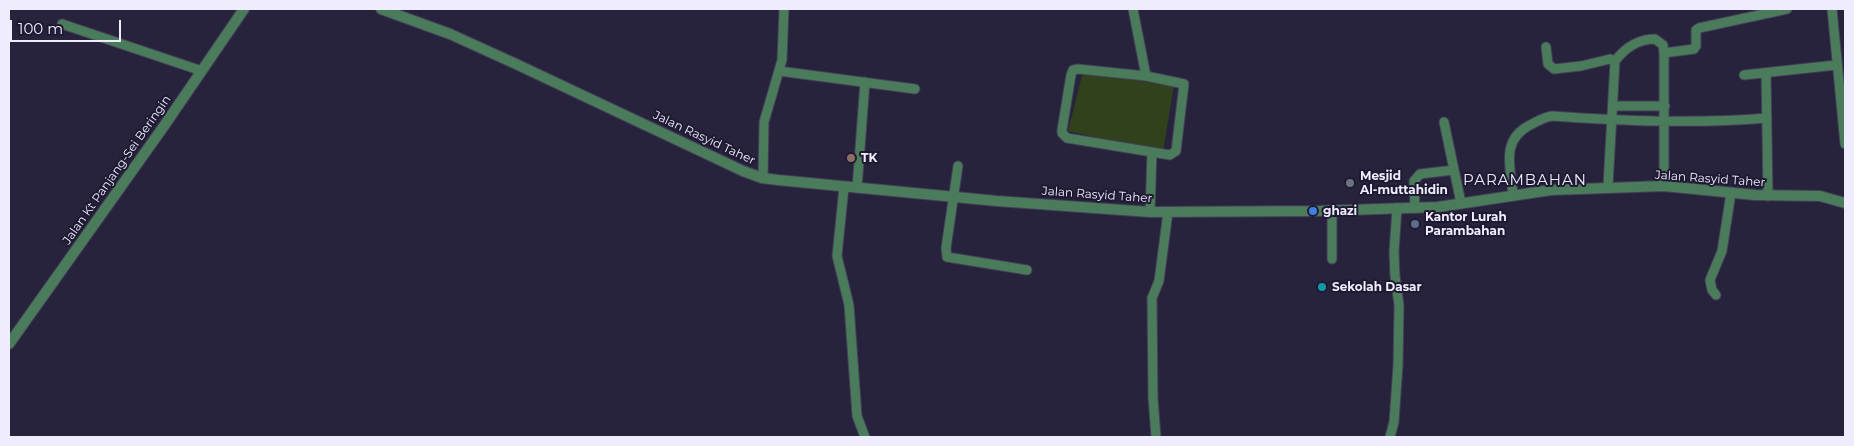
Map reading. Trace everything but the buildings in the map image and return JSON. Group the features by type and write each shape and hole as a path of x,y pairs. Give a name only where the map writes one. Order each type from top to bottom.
{"street":[{"name":"Jalan Kt Panjang-Sei Beringin","path":"9,344 244,9"},
{"name":"Jalan Rasyid Taher","path":"381,9 458,38 743,171 763,178 954,197 1150,212 1415,208 1461,203 1512,194 1608,186 1664,186 1768,196 1820,196 1845,203"},
{"path":"763,178 764,122 782,60 784,9"},
{"path":"1133,9 1146,76"},
{"path":"1664,53 1694,49 1696,46 1696,30 1699,28 1787,9"},
{"path":"1832,9 1836,65 1845,138"},
{"path":"62,24 202,71"},
{"path":"1608,186 1615,61 1630,47 1646,39 1659,41 1663,45 1664,53 1664,186"},
{"path":"1546,47 1548,64 1554,69 1581,66 1610,59 1615,61"},
{"path":"1744,75 1836,65"},
{"path":"1073,70 1146,76 1182,82 1184,85 1176,151 1170,155 1152,152 1067,138 1062,132 1073,70"},
{"path":"779,71 915,89"},
{"path":"1766,73 1768,196"},
{"path":"857,188 865,82"},
{"path":"1613,106 1665,106"},
{"path":"1512,194 1510,150 1515,135 1523,128 1548,116 1664,122 1727,122 1767,118"},
{"path":"1444,122 1461,203"},
{"path":"1150,212 1152,152"},
{"path":"958,166 946,248 948,257 1027,270"},
{"path":"1415,208 1414,181 1420,174 1454,170"},
{"path":"844,187 837,256 849,305 857,416 865,437"},
{"path":"1716,295 1712,290 1710,280 1722,251 1731,193"},
{"path":"1390,437 1394,422 1398,365 1399,305 1394,252 1397,208"},
{"path":"1332,210 1332,259"},
{"path":"1156,437 1153,398 1152,298 1159,281 1168,212"}],"green space":[{"path":"1083,72 1174,85 1163,152 1068,131"}],"place":[{"name":"TK","path":"851,158"},
{"name":"Mesjid Al-muttahidin","path":"1350,183"},
{"name":"ghazi","path":"1313,211"},
{"name":"Kantor Lurah Parambahan","path":"1415,224"},
{"name":"Sekolah Dasar","path":"1322,287"}],"district":[{"name":"PARAMBAHAN","path":"1525,181"}]}
